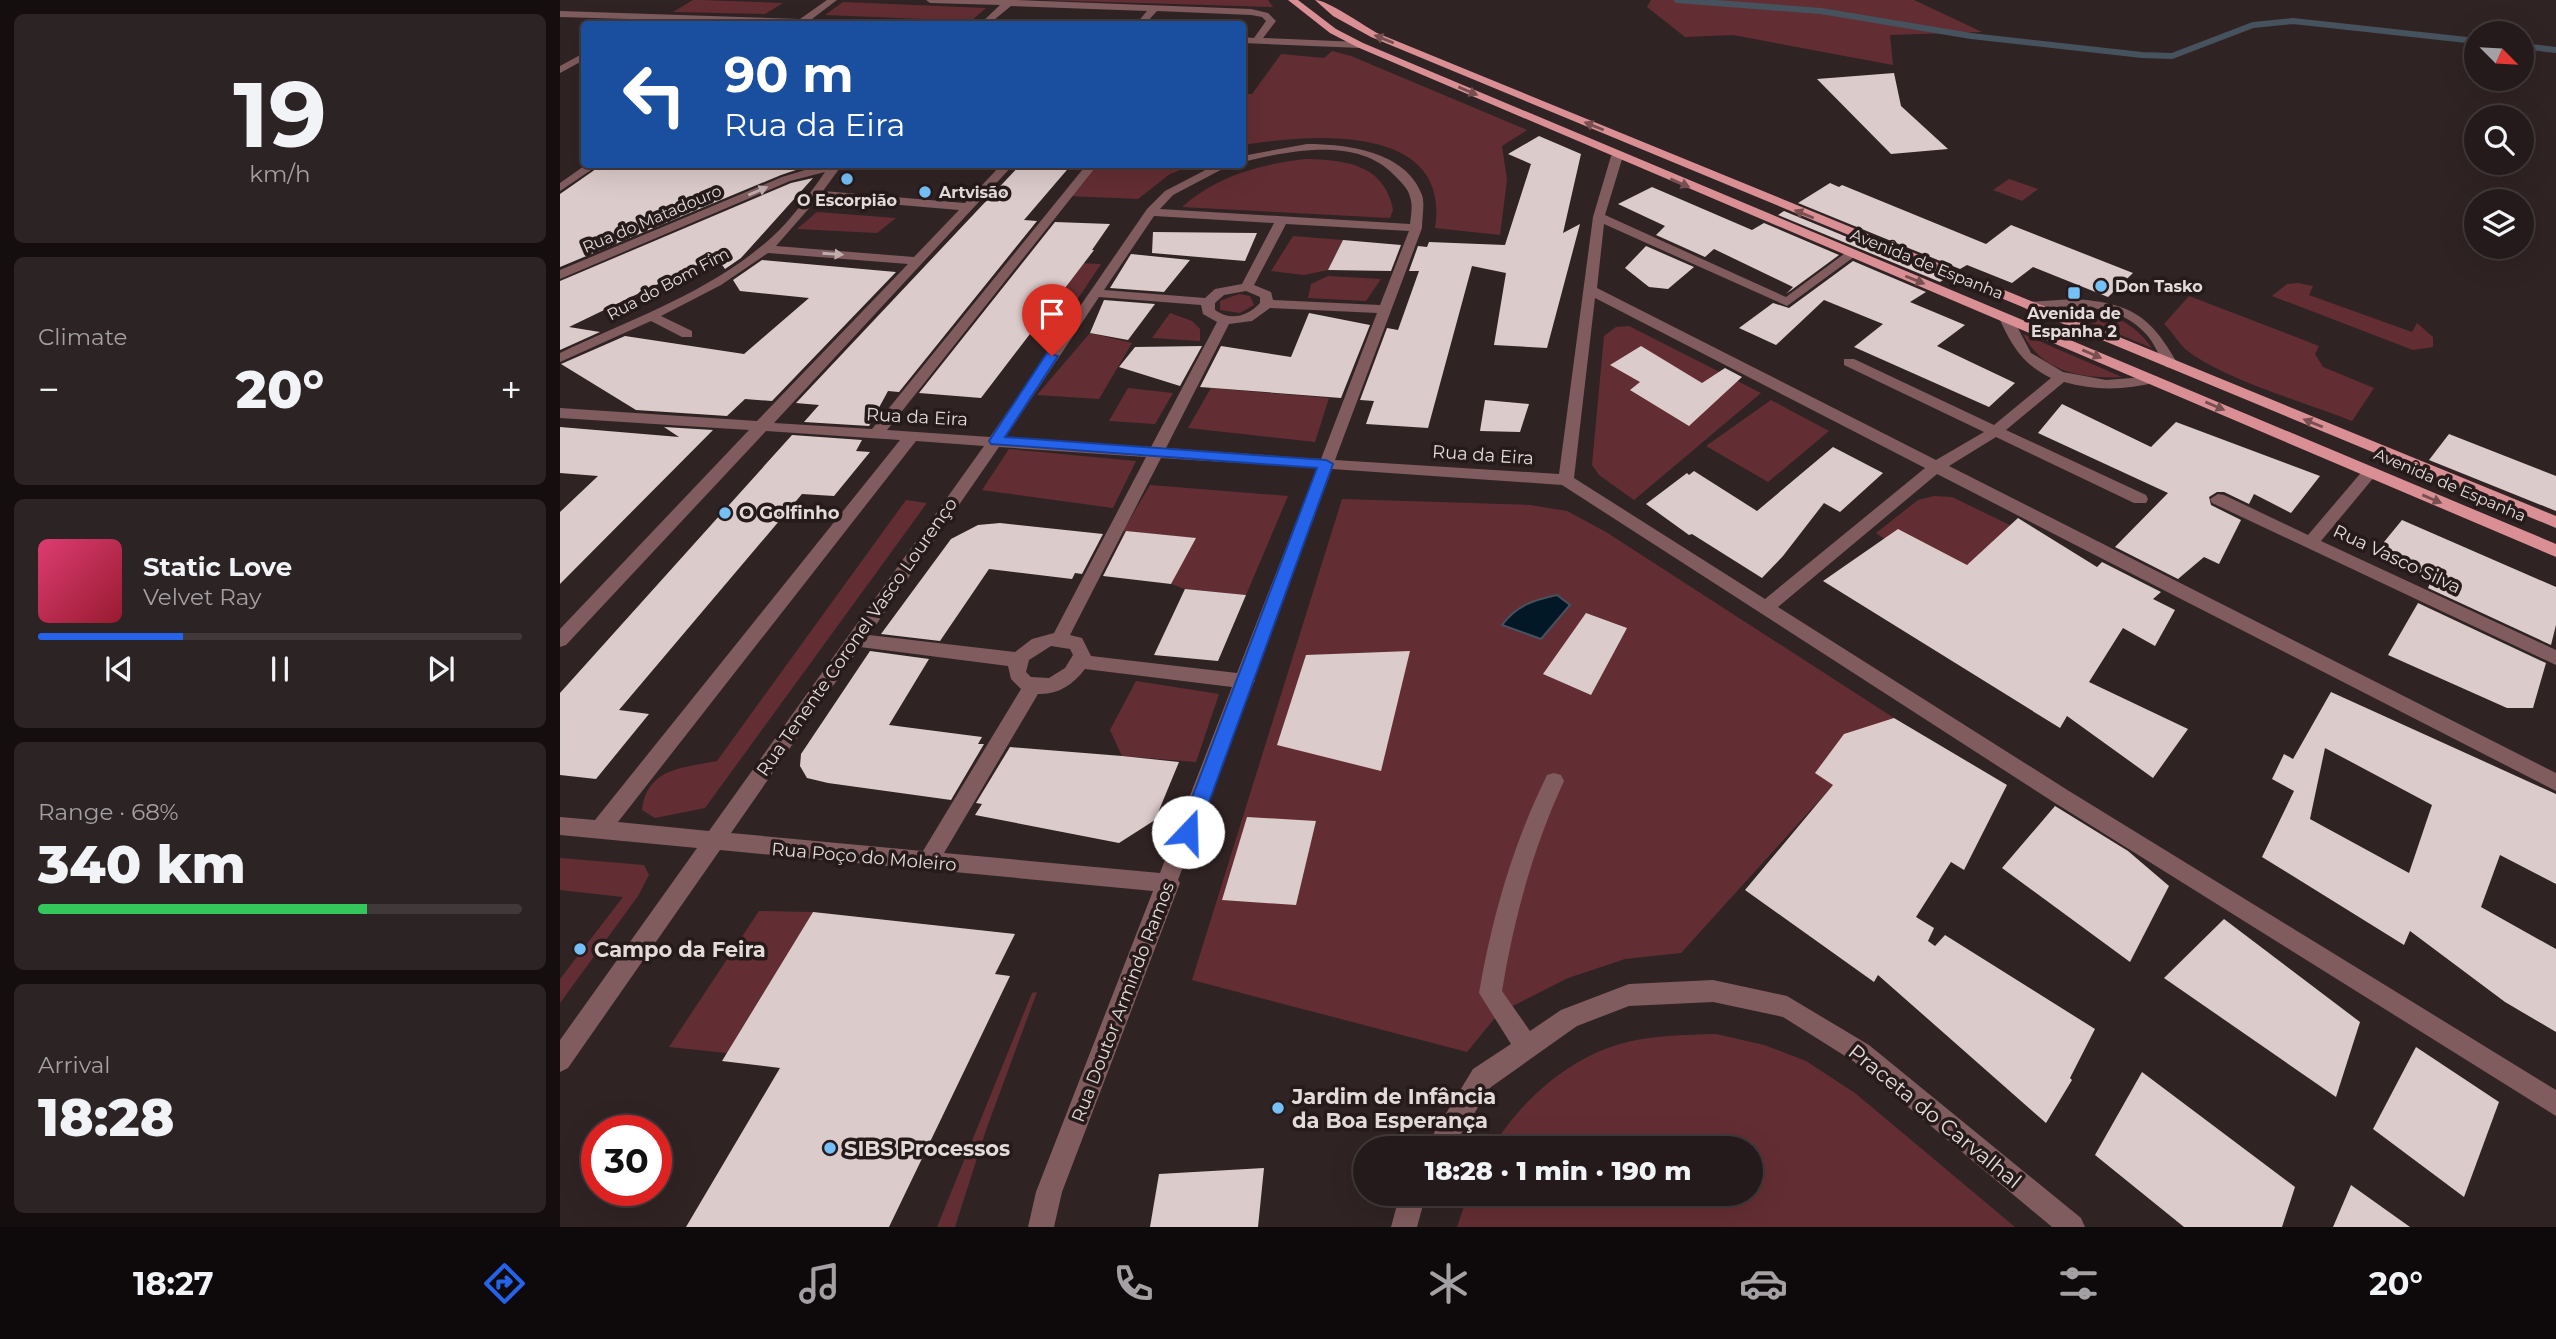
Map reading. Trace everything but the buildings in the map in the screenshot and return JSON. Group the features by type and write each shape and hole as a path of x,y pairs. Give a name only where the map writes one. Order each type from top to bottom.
{"main road":[{"name":"Avenida de Espanha","path":"1292,0 1333,32 1360,45 2556,551"},
{"name":"Avenida de Espanha","path":"1319,0 1336,14 1374,35 2556,522"}],"street":[{"path":"803,21 833,0"},
{"path":"930,0 1010,1 1265,15 1271,21 1258,40"},
{"path":"987,21 1010,1"},
{"path":"1143,21 1155,8"},
{"path":"560,14 750,21"},
{"path":"642,21 649,17"},
{"path":"1246,40 1360,45"},
{"path":"560,70 581,58"},
{"path":"1151,212 1416,228 1416,194 1399,170 1377,156 1322,148 1293,149 1246,158"},
{"path":"1617,156 1599,217 1566,480 2062,797 2556,1104"},
{"path":"560,188 589,168"},
{"name":"Rua do Matadouro","path":"560,275 786,179 825,168"},
{"name":"Rua do Bom Fim","path":"560,358 729,275 765,249 815,194 834,168"},
{"path":"560,640 1005,168"},
{"path":"876,434 1090,168"},
{"name":"Rua Tenente Coronel Vasco Lourenço","path":"560,1060 995,441 1151,212 1169,193 1219,168"},
{"path":"815,194 969,206"},
{"path":"1599,217 1787,302 1852,254"},
{"path":"1247,287 1282,220"},
{"name":"Rua Doutor Armindo Ramos","path":"1041,1227 1049,1192 1246,681 1416,228"},
{"path":"765,249 919,261"},
{"path":"1094,293 1208,302 1220,292 1247,287 1266,295 1267,304"},
{"path":"1588,289 2556,783"},
{"path":"2028,306 2076,301 2124,314 2147,327 2171,365"},
{"path":"1208,302 1208,311 1225,320 1252,317 1267,304 1386,309"},
{"path":"649,315 687,334"},
{"path":"2007,318 2018,345 2030,360 2061,377 2116,384 2152,379"},
{"path":"1060,638 1225,320"},
{"path":"1849,362 2140,499"},
{"path":"1767,607 1936,467 1996,431 2061,377"},
{"name":"Rua da Eira","path":"560,413 1566,480"},
{"path":"599,831 912,436"},
{"path":"2312,541 2370,472"},
{"name":"Rua Vasco Silva","path":"2218,499 2556,658"},
{"path":"1060,638 1070,639 1081,648 1081,662 1077,669 1062,681 1032,687 1025,684 1017,674 1019,660 1041,642 1060,638"},
{"path":"856,640 1019,660"},
{"path":"1081,662 1246,681"},
{"path":"926,863 1032,687"},
{"path":"1527,1047 1490,993 1510,891 1532,826 1554,781"},
{"name":"Rua Poço do Moleiro","path":"560,826 926,863 1169,883"},
{"name":"Praceta do Carvalhal","path":"1446,1136 1482,1078 1569,1018 1629,995 1713,991 1787,1007 1861,1053 2072,1227"},
{"path":"1404,1227 1410,1206"}],"shaded area":[{"path":"693,0 783,3 765,14 673,12"},
{"path":"1040,0 1268,0 1273,7"},
{"path":"1651,0 1914,0 1982,32 1890,35 1893,65 1733,35 1685,37 1647,7"},
{"path":"843,2 986,8 971,21 825,15"},
{"path":"1332,51 1351,56 1527,130 1502,146 1507,180 1500,235 1435,228 1434,194 1422,169 1399,152 1370,143 1338,138 1304,138 1246,145 1246,94 1252,94 1281,54 1324,58"},
{"path":"1305,159 1348,163 1372,174 1388,195 1393,210 1390,218 1182,207 1210,187 1240,173"},
{"path":"1094,168 1185,168 1170,174 1138,199 1067,196"},
{"path":"2009,179 2038,189 2022,201 1993,190"},
{"path":"817,212 896,218 877,233 797,229"},
{"path":"1293,236 1343,240 1328,270 1304,275 1271,271"},
{"path":"1029,261 1101,264 1075,303 998,299"},
{"path":"1328,276 1381,279 1366,301 1308,298 1311,284"},
{"path":"2287,284 2313,286 2309,295 2412,332 2417,323 2433,337 2433,347 2413,350 2272,296"},
{"path":"1239,294 1250,296 1254,305 1240,313 1220,310 1220,301"},
{"path":"2189,296 2319,346 2315,354 2323,367 2374,388 2352,421 2224,372 2189,352 2164,324"},
{"path":"2053,307 2096,311 2121,320 2142,336 2152,348"},
{"path":"1170,313 1192,321 1200,329 1200,341 1152,338"},
{"path":"1629,326 1761,393 1634,500 1599,475 1592,465 1604,336 1616,327"},
{"path":"1090,333 1132,343 1099,399 1037,395"},
{"path":"2023,334 2122,377 2092,376 2065,371 2041,357"},
{"path":"1128,388 1173,393 1155,424 1109,421"},
{"path":"1211,388 1329,398 1315,442 1188,428"},
{"path":"1771,400 1829,431 1768,482 1706,446"},
{"path":"1009,449 1136,461 1113,508 982,490"},
{"path":"1150,485 1288,496 1246,595 1185,589 1171,584 1193,538 1123,531"},
{"path":"1934,496 1952,497 2020,530 1957,591 1876,533 1918,500"},
{"path":"1342,499 1530,505 1567,511 1606,532 1894,718 1681,953 1625,959 1568,978 1499,1013 1467,1052 1192,980"},
{"path":"906,500 927,503 705,808 655,818 642,810 645,796 651,786 668,772 717,761"},
{"path":"1136,681 1219,694 1196,762 1122,756 1110,730"},
{"name":"Campo da Feira","path":"560,858 644,865 649,875 638,896 560,1003 560,979 623,897 560,890"},
{"path":"759,911 813,912 727,1053 669,1047"},
{"path":"1037,992 986,1130 955,1227 937,1227 1032,993"},
{"path":"1716,1034 1764,1045 1806,1061 1855,1093 2015,1227 1457,1227 1464,1206 1763,1206 1763,1136 1500,1136 1530,1099 1581,1060 1620,1044 1668,1036"}],"water":[{"path":"1557,595 1570,605 1541,639 1502,625 1527,604"}],"waterway":[{"path":"1677,0 1821,11 1971,36 2142,55 2172,56 2253,25 2293,21 2464,40"},
{"path":"2534,47 2556,50"}],"place":[{"name":"O Escorpião","path":"847,179"},
{"name":"Artvisão","path":"925,192"},
{"name":"Don Tasko","path":"2101,286"},
{"name":"Avenida de Espanha 2","path":"2074,293"},
{"name":"O Golfinho","path":"725,513"},
{"name":"Campo da Feira","path":"580,949"},
{"name":"Jardim de Infância da Boa Esperança","path":"1278,1108"},
{"name":"SIBS Processos","path":"830,1148"}],"route":[{"path":"1052,356 995,441 1326,464 1188,832"}]}
